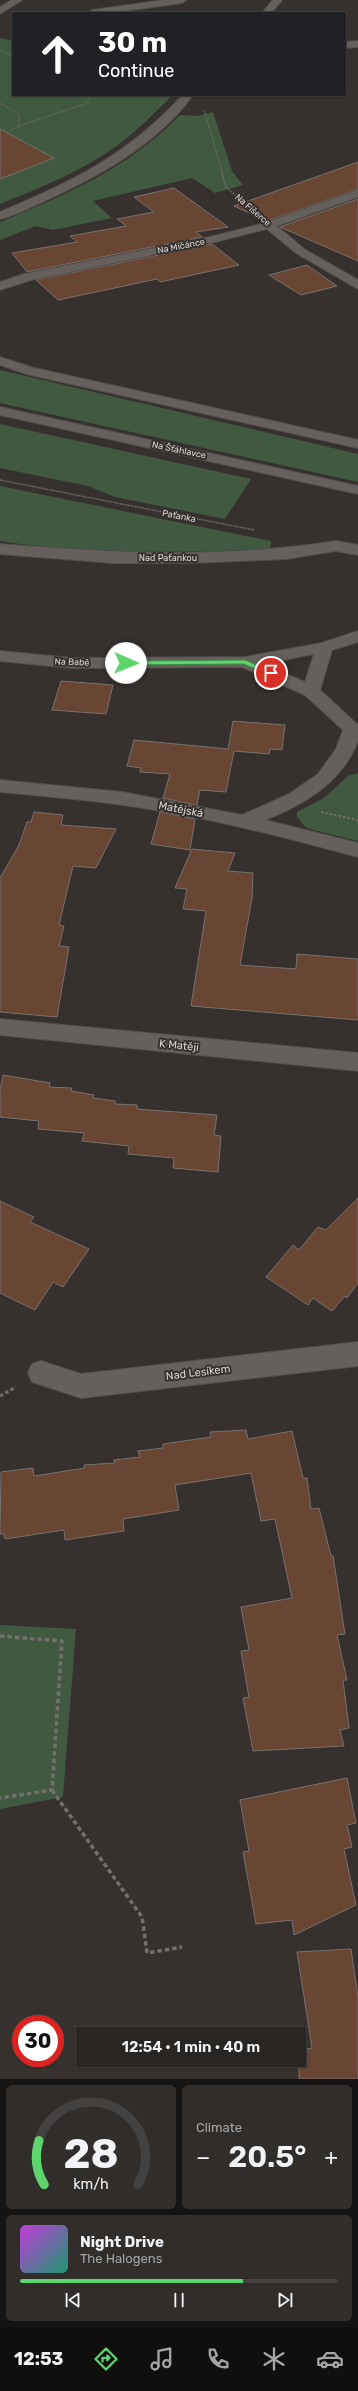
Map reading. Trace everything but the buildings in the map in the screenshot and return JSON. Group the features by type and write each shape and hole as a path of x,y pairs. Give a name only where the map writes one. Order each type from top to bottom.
{"street":[{"path":"0,11 18,0"},
{"path":"99,12 182,0"},
{"path":"267,12 278,0"},
{"path":"346,45 358,44"},
{"path":"0,216 66,187 111,162 150,134 187,96"},
{"name":"Na Míčánce","path":"0,286 28,277 215,239 269,225 358,193"},
{"name":"Na Fišerce","path":"269,225 300,251 358,285"},
{"path":"340,274 358,270"},
{"path":"0,362 32,371 358,444"},
{"name":"Na Šťáhlavce","path":"0,411 358,490"},
{"name":"Nad Paťankou","path":"0,549 113,558 190,558 286,554 336,546 358,550"},
{"name":"Na Babě","path":"0,656 72,662 245,662 325,647 358,636"},
{"path":"311,691 325,647"},
{"path":"244,821 288,804 314,787 335,768 347,749 355,732 311,691 245,662"},
{"name":"Matějská","path":"0,786 89,794 132,800 244,821 358,850"},
{"name":"K Matěji","path":"0,1027 358,1062"},
{"name":"Nad Lesíkem","path":"40,1373 81,1386 358,1354"}],"path":[{"path":"0,51 12,55"},
{"path":"8,132 19,126 85,104 91,96"},
{"path":"0,104 19,114 19,126"},
{"name":"Na Fišerce","path":"202,104 226,187 269,225"},
{"name":"Paťanka","path":"0,480 259,531"},
{"path":"320,812 358,820"},
{"path":"0,1636 62,1641 52,1790 142,1917 148,1953 182,1947"},
{"path":"0,1798 52,1790"}],"green space":[{"path":"0,38 12,41 12,96 172,96 135,131 104,154 70,174 0,204"},
{"path":"213,112 232,171 243,185 215,193 192,178 93,201 112,218 53,230 36,226 0,240 0,222 73,190 118,165 140,150 180,115 197,116"},
{"path":"0,370 358,454 358,482 0,403"},
{"path":"0,424 251,479 225,519 115,497 88,486 0,468"},
{"path":"0,486 271,541 270,550 168,552 101,551 67,549 0,541"},
{"path":"358,773 358,841 306,828 297,817 297,812 324,798 348,776"},
{"path":"0,1625 76,1629 63,1797 0,1809"}],"route":[{"path":"126,663 245,662 271,673"}]}
